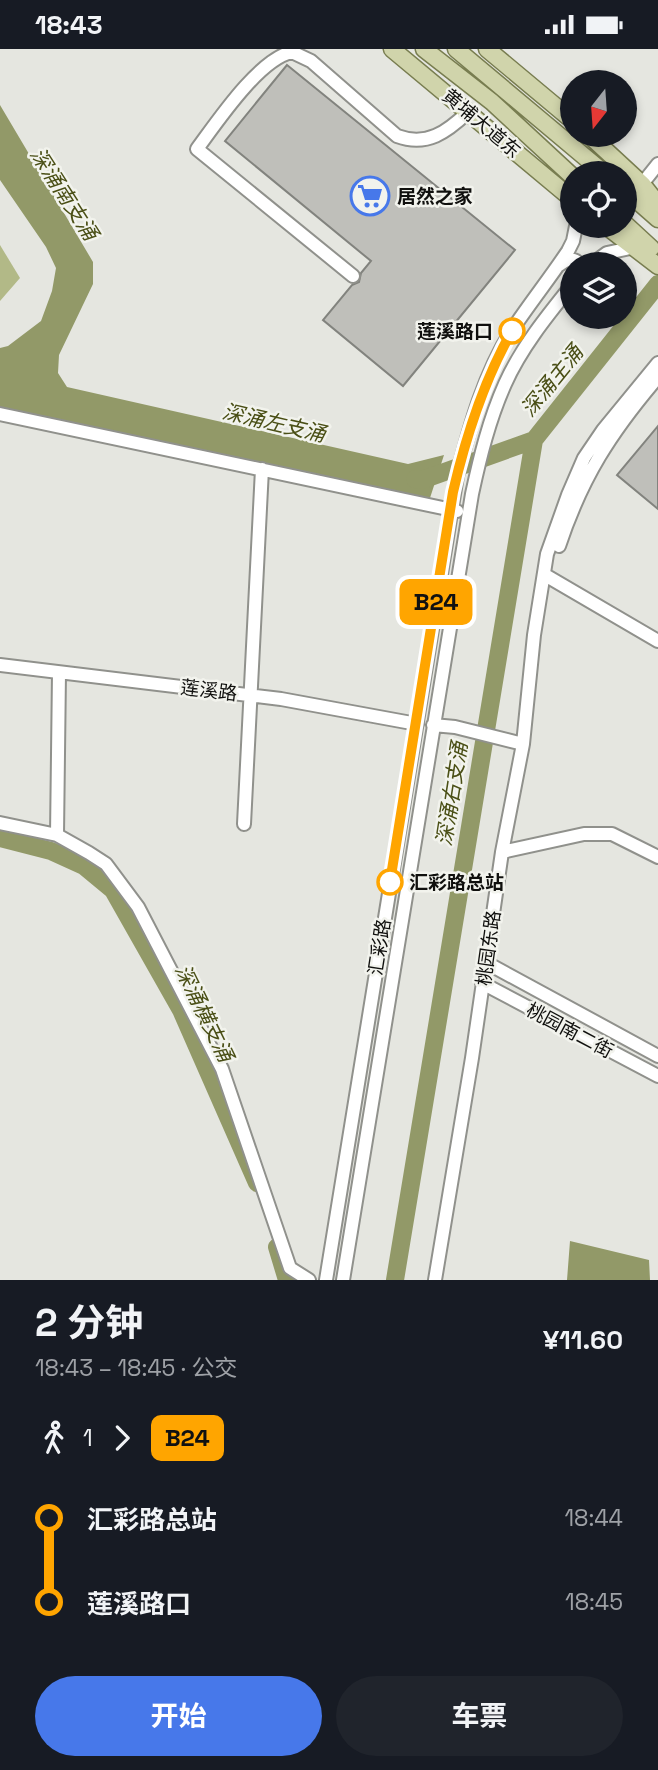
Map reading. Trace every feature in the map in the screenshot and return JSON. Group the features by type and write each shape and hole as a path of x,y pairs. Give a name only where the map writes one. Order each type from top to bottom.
{"main road":[{"name":"黄埔大道东","path":"392,49 560,189"},
{"path":"456,49 590,161"},
{"path":"487,49 560,110"},
{"path":"430,54 492,102 560,165"},
{"path":"602,147 642,184 658,204"},
{"path":"637,201 658,219"},
{"path":"626,238 645,250 658,266"}],"street":[{"path":"353,276 197,149 236,96 276,58 292,52 311,61 397,136 410,141 421,141 439,135 468,111"},
{"path":"642,184 658,165"},
{"name":"汇彩路","path":"326,1280 453,492 483,389 500,351 559,265 574,238"},
{"path":"611,252 645,250"},
{"name":"汇彩路","path":"343,1280 472,494 486,436 505,383 519,357 560,301"},
{"name":"桃园东路","path":"435,1280 472,1058 502,852 523,744 534,635 547,554 559,517 584,458 603,430 658,363"},
{"name":"桃园东路","path":"545,575 596,460 614,432 658,377"},
{"path":"0,414 468,513"},
{"path":"244,824 262,469"},
{"path":"442,565 458,567"},
{"path":"545,575 658,641"},
{"name":"莲溪路","path":"0,665 251,695 416,724"},
{"path":"57,835 60,673"},
{"path":"433,725 523,744"},
{"path":"0,823 57,835 106,865 138,907 222,1069 290,1268 309,1280"},
{"path":"502,852 584,834 612,834 658,857"},
{"name":"桃园南二街","path":"485,962 658,1056"},
{"name":"桃园南二街","path":"482,983 658,1076"}],"shaded area":[{"path":"0,105 93,262 93,284 59,355 58,373 67,387 408,464 444,455 429,501 0,409 0,348 8,346 41,321 52,291 56,268 46,247 0,180"},
{"path":"0,245 20,278 0,301"},
{"path":"570,1241 649,1260 650,1280 567,1280"}],"building":[{"name":"居然之家","path":"287,65 515,250 403,386 323,320 352,285 359,282 361,273 371,261 225,141"},
{"path":"658,426 658,509 617,475"}],"waterway":[{"name":"深涌右支涌","path":"395,1280 534,440 658,284"},
{"name":"深涌左支涌","path":"415,479 422,480 534,440"},
{"name":"深涌横支涌","path":"0,838 51,851 84,866 113,890 181,1010 257,1183"},
{"name":"深涌横支涌","path":"277,1247 287,1280"}],"bus line":[{"name":"B24","path":"390,882 453,492 483,389 512,331"}],"place":[{"name":"居然之家","path":"370,196"},
{"name":"莲溪路口","path":"512,331"},
{"name":"汇彩路总站","path":"390,882"}],"water label":[{"name":"深涌南支涌","path":"64,194"},
{"name":"深涌主涌","path":"552,381"}]}
